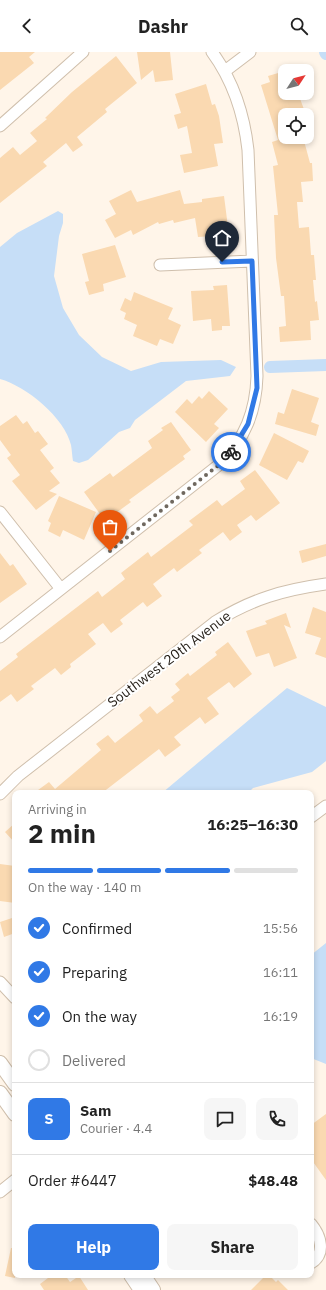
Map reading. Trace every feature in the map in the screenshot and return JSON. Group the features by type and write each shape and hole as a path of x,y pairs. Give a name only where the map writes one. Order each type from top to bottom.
{"main road":[{"path":"0,1063 12,1080"},
{"path":"0,1093 12,1110"},
{"path":"133,1278 141,1290"},
{"path":"145,1278 152,1290"}],"street":[{"path":"0,126 83,52"},
{"path":"0,637 220,464 243,435 252,411 257,388 246,129 241,108 225,71 212,52"},
{"path":"225,71 250,52"},
{"path":"160,265 252,261"},
{"path":"0,512 61,589"},
{"name":"Southwest 20th Avenue","path":"0,794 18,776 215,622 234,610 277,592 326,584"},
{"path":"314,814 326,806"},
{"path":"0,982 12,995"},
{"path":"0,1192 12,1182"},
{"path":"314,1229 320,1239 322,1247 318,1258 314,1261"}],"water":[{"path":"58,211 63,214 63,223 59,236 54,276 63,308 79,335 102,357 131,371 161,362 221,360 236,367 230,376 186,381 135,420 130,428 119,432 88,460 79,463 73,461 71,445 67,435 53,414 43,404 21,388 0,379 0,247 17,233"},
{"path":"287,688 326,707 326,761 312,772 253,788 251,790 166,790"},
{"path":"326,943 326,1064 314,1059 314,953"}],"building":[{"path":"0,52 35,52 29,57 34,63 0,90"},
{"path":"137,52 170,52 173,80 155,82 153,70 141,80"},
{"path":"116,56 137,83 105,109 107,112 77,137 83,145 73,152 66,143 43,162 47,166 0,203 0,158 13,147 20,155 37,141 30,133 47,119 45,118 72,92"},
{"path":"278,73 278,100 301,100 303,108 278,108 278,140 261,85 270,82 268,76"},
{"path":"206,84 212,105 215,104 219,116 223,143 214,144 218,166 184,173 180,155 192,153 187,126 178,129 174,115 181,113 175,94"},
{"path":"278,140 278,144 305,144 310,163 312,163 313,181 301,182 303,202 297,202 299,228 309,227 311,255 314,255 316,280 313,280 315,302 317,301 319,320 310,321 311,340 280,342 279,327 286,326 284,296 281,296 276,258 274,215 278,215 273,166 278,165 272,142"},
{"path":"131,190 137,202 180,190 184,204 202,202 202,199 224,196 229,235 198,237 195,218 174,223 173,220 159,224 158,222 133,235 131,230 115,238 105,220 116,214 109,201"},
{"path":"115,245 126,277 103,284 104,291 89,295 85,282 89,281 82,254"},
{"path":"227,285 230,326 222,326 222,330 212,331 211,319 193,321 191,291 214,290 213,286"},
{"path":"134,292 173,308 168,319 181,325 173,344 160,339 157,346 133,336 137,325 124,319 126,313 120,310 125,298 131,301"},
{"path":"292,389 319,398 311,422 319,425 316,436 275,424 278,412 284,414"},
{"path":"209,391 228,409 214,424 219,428 206,442 175,412 187,399 192,404 199,396 202,399"},
{"path":"16,415 23,424 27,421 35,433 38,431 48,444 40,450 54,468 50,471 60,483 49,491 57,494 36,510 12,481 20,475 7,458 11,455 0,440 0,426"},
{"path":"171,422 191,450 183,456 185,459 129,500 131,502 105,521 84,492 110,473 113,477 152,448 148,441 163,430 161,428"},
{"path":"274,433 309,451 303,463 298,461 287,480 259,465"},
{"path":"255,470 280,503 256,521 251,515 237,525 242,532 230,541 223,532 199,550 202,553 177,572 174,568 153,584 162,596 147,607 143,602 120,620 123,624 111,633 103,623 88,634 96,644 70,664 71,667 61,675 55,668 31,686 34,689 17,702 11,694 0,702 0,671 18,657 16,654 98,591 102,597 125,579 121,573 148,552 151,557 193,525 189,521 217,500 222,506 245,489 240,481"},
{"path":"59,496 96,512 84,540 63,530 60,537 48,531 51,523 48,521"},
{"path":"326,544 326,556 302,563 299,551"},
{"path":"0,553 10,566 13,564 27,584 0,603"},
{"path":"313,607 326,612 326,658 315,654 321,638 305,633"},
{"path":"286,613 291,628 284,625 297,658 274,667 269,653 256,657 246,631 267,624 265,621"},
{"path":"228,642 252,674 234,688 229,682 207,698 219,714 205,724 200,717 174,737 181,745 165,757 159,749 106,790 38,790 49,782 55,789 101,750 96,744 108,735 115,743 143,721 139,715 150,706 157,714 174,701 171,697 180,690 175,684 188,673 190,676 217,655 215,652"},
{"path":"12,826 12,840 5,832"},
{"path":"0,864 12,866 12,903 0,901"},
{"path":"12,918 12,934 4,937 0,922"},
{"path":"326,1114 326,1180 314,1163 314,1123"},
{"path":"11,1248 12,1248 12,1277 5,1276"},
{"path":"48,1278 67,1278 70,1282 76,1278 80,1278 88,1290 44,1290 40,1284"},
{"path":"263,1278 272,1278 276,1282 278,1280 288,1290 251,1290"}],"waterway":[{"path":"270,367 326,365"}],"way so far":[{"path":"110,551 220,464 231,452"}],"route":[{"path":"222,262 252,261 257,388 255,401 248,424 243,435 231,452"}]}
